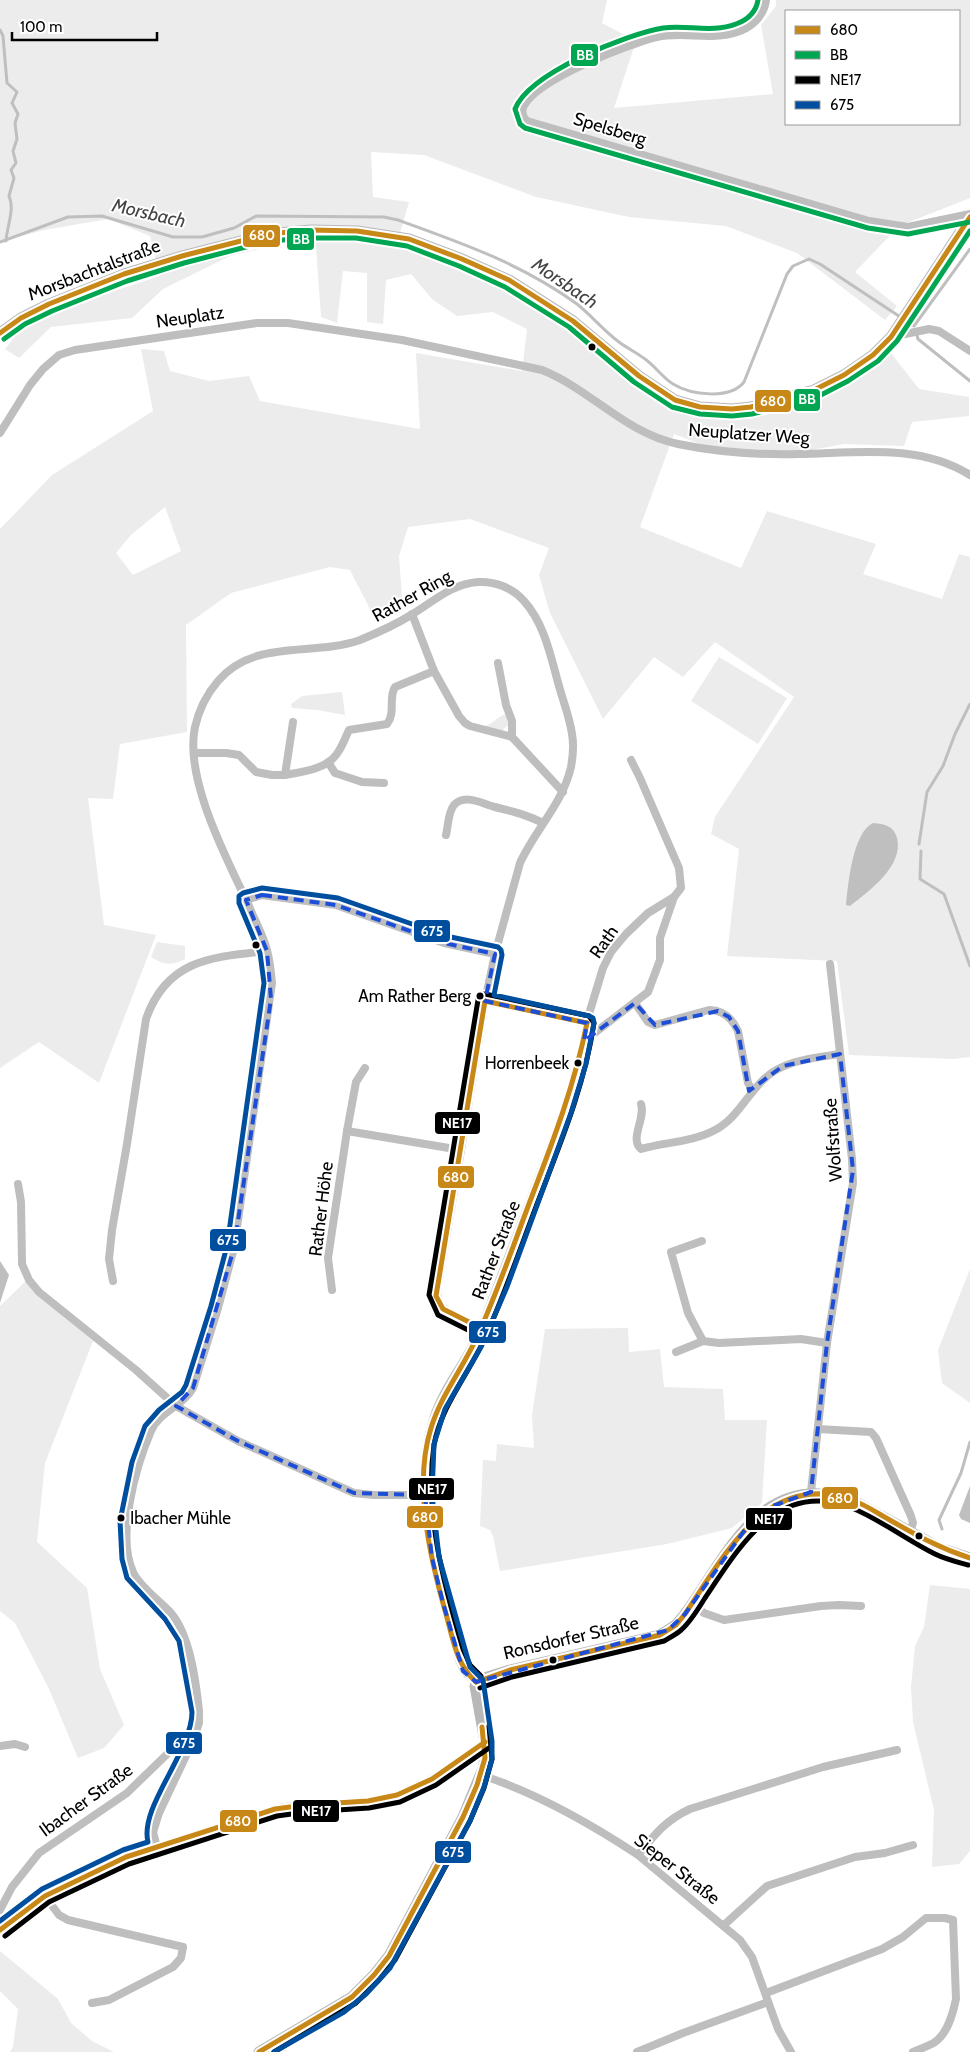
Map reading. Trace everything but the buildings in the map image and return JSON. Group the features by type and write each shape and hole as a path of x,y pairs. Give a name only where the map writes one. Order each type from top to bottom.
{"main road":[{"name":"Morsbachtalstraße","path":"0,333 34,310 144,267 268,234 334,230 357,231 410,239 509,280 574,321 663,393 675,400 700,407 732,409 750,407 814,390 856,368 888,340 970,216"},
{"name":"Ronsdorfer Straße","path":"476,1682 510,1670 660,1634 676,1625 751,1522 770,1507 786,1499 811,1492 839,1496 854,1501 945,1550 970,1558"},
{"path":"259,2052 340,2006 374,1976 389,1956 464,1817 480,1775 485,1758 485,1742 476,1682"}],"street":[{"name":"Spelsberg","path":"766,0 760,17 746,29 736,33 723,35 683,34 655,37 611,53 556,79 541,87 526,100 522,111 524,118 527,121 878,223 908,228 970,216"},
{"name":"Neuplatz","path":"0,433 30,384 52,359 67,351 257,323 288,323 402,340 542,370"},
{"path":"888,340 929,329 939,332 970,351"},
{"name":"Neuplatzer Weg","path":"542,370 562,377 615,416 657,437 676,444 714,450 759,453 905,453 936,460 970,475"},
{"name":"Rather Ring","path":"194,753 194,730 200,708 209,692 232,668 245,660 270,652 342,644 358,640 394,625 451,589 466,583 494,583 515,593 532,610 543,635 572,732 572,758 563,792 520,863 495,954 485,1001 462,1150 436,1296 443,1309 482,1328"},
{"path":"412,614 434,671 464,723 512,737 563,792"},
{"path":"498,663 506,705 512,721 512,737"},
{"path":"157,1847 154,1832 159,1812 192,1743 199,1722 198,1702 186,1638 172,1614 134,1574 129,1558 127,1533 130,1503 140,1464 152,1429 188,1397 193,1388 218,1308 234,1248 272,983 267,951 202,794 194,753 239,755 256,772 272,775 306,772 328,762 336,756 349,730 387,724 392,712 392,692 395,686 434,671"},
{"path":"285,774 293,722"},
{"path":"584,1041 648,992 660,960 660,938 674,897 681,888 679,868 640,778 630,760"},
{"path":"328,762 335,773 362,782 384,783"},
{"path":"446,835 452,809 461,800 471,800 524,813 543,823"},
{"path":"246,900 262,895 336,905 444,943 495,954"},
{"name":"Rath","path":"587,1023 600,974 611,952 626,934 648,913 674,897"},
{"path":"113,1281 109,1259 112,1230 146,1020 150,1008 164,985 187,967 217,957 267,951"},
{"name":"Wolfstraße","path":"811,1492 827,1343 853,1183 852,1159 830,964"},
{"path":"485,1001 587,1023"},
{"path":"635,1002 648,1022 655,1025 709,1010 718,1011 726,1015 738,1030 748,1082 753,1091"},
{"name":"Rather Straße","path":"476,1682 463,1671 443,1603 431,1551 425,1495 426,1456 433,1418 442,1397 482,1328 552,1146 584,1041 587,1023"},
{"path":"641,1104 644,1110 636,1140 641,1149 716,1130 732,1118 769,1074 783,1066 804,1060 840,1054"},
{"name":"Rather Höhe","path":"332,1290 328,1258 356,1082 365,1068"},
{"path":"347,1131 462,1150"},
{"path":"18,1184 21,1202 22,1264 32,1284 62,1312 136,1370 176,1406 240,1442 354,1493 425,1495"},
{"path":"702,1241 671,1252 688,1313 702,1341"},
{"path":"676,1352 702,1341 719,1343 801,1340 827,1343"},
{"path":"818,1429 871,1432 876,1438 911,1516 913,1523 910,1532"},
{"path":"692,1604 704,1613 724,1620 821,1606 861,1606"},
{"name":"Ibacher Straße","path":"0,1910 12,1887 39,1853 127,1793 199,1722"},
{"path":"0,1930 45,1896 126,1857 275,1808 298,1804 367,1800 396,1795 412,1789 455,1764 485,1742"},
{"path":"0,1746 15,1744 25,1747"},
{"path":"638,1854 661,1826 674,1816 690,1809 823,1766 897,1750"},
{"name":"Sieper Straße","path":"480,1775 551,1804 638,1854 724,1925 740,1940 752,1957 778,2029 791,2052"},
{"path":"724,1925 767,1886 855,1858 885,1853 913,1845"},
{"path":"45,1896 59,1915 68,1920 182,1947 181,1958 173,1967 109,2000 92,2003"},
{"path":"766,1993 882,1949 903,1937 926,1918 953,1920 956,1999 948,2026 935,2042 913,2052"},
{"path":"637,2052 768,2002"}],"highlighted area":[{"path":"262,895 336,905 444,943 495,954 485,1001 587,1023 584,1041 635,1003 655,1025 718,1011 729,1017 738,1031 749,1091 783,1066 840,1054 853,1170 827,1343 811,1492 770,1507 749,1524 685,1614 668,1630 476,1682 463,1671 443,1603 432,1558 425,1495 354,1493 238,1441 176,1406 193,1388 234,1248 271,999 267,951 246,900"}],"shaded area":[{"path":"0,0 607,0 602,23 636,41 614,108 773,94 761,25 776,6 776,0 970,0 970,198 899,226 855,272 897,306 885,320 797,253 726,226 629,217 536,197 424,155 371,152 373,197 409,202 398,240 413,242 507,285 578,331 664,402 699,414 754,415 805,399 891,353 919,389 969,397 969,416 912,422 904,446 844,444 801,452 716,450 674,434 640,527 741,568 767,511 876,544 863,574 942,599 959,554 970,557 970,1057 954,1059 849,1055 837,961 727,956 739,849 711,834 715,817 794,697 715,642 683,677 654,657 603,719 550,613 539,575 549,548 470,519 408,527 399,556 403,611 377,623 350,570 330,567 231,593 186,625 187,732 120,744 113,799 88,798 104,925 156,935 99,1083 39,1042 0,1068 0,529 52,475 153,411 141,349 164,351 170,371 209,381 249,376 260,401 420,429 416,353 522,371 527,329 493,312 457,316 432,299 411,274 386,280 383,324 367,322 367,273 343,271 337,323 321,317 316,247 281,244 230,256 163,289 132,318 51,327 19,358 5,349 21,329 74,304 160,276 150,236 108,219 44,230 0,242","holes":["165,507 181,551 133,575 116,553 131,535"]},
{"path":"719,657 787,698 758,744 691,701"},
{"path":"342,692 345,715 292,708 291,704 302,696"},
{"path":"507,714 509,724 502,731 484,726 501,716"},
{"path":"873,823 885,825 896,834 898,848 895,858 890,868 875,885 850,906 846,905 850,872 856,847 866,828"},
{"path":"157,942 185,946 185,959 168,964 151,957"},
{"path":"0,1261 9,1275 0,1303"},
{"path":"970,1269 970,1403 942,1383 938,1350"},
{"path":"27,1280 46,1300 93,1341 45,1463 37,1542 87,1588 100,1669 124,1725 104,1748 78,1758 49,1689 15,1623 0,1611 0,1306"},
{"path":"628,1328 629,1352 660,1349 664,1387 723,1389 725,1420 767,1420 762,1503 732,1528 667,1544 500,1571 493,1536 490,1530 480,1526 483,1460 496,1461 497,1444 534,1448 532,1415 545,1329"},
{"path":"970,1486 970,1523 961,1519 959,1515"},
{"path":"930,1585 970,1589 970,1851 959,1864 932,1867 934,1810 913,1722 911,1687 915,1646 924,1627"},
{"path":"0,1951 58,1999 71,2023 92,2041 114,2052 10,2052 13,2047 18,2009 0,1991"}],"waterway":[{"path":"0,30 3,36 7,83 17,92 12,103 18,114 15,123 17,139 13,151 16,163 11,170 14,178 9,196 11,212 6,241"},
{"name":"Morsbach","path":"0,242 68,217 102,216 173,237 202,237 234,228 256,216 384,217 398,220 468,246 535,277 577,304 614,338 649,362 673,384 690,391 710,394 730,391 738,388 744,382 787,274 793,266 809,259 820,264 914,326 970,249"},
{"path":"916,332 918,339 970,381"},
{"path":"919,844 927,792 943,766 955,734 970,704"},
{"path":"921,851 920,879 944,894 970,966"},
{"path":"942,1529 939,1520 961,1473 970,1442"}],"transit line":[{"name":"BB","path":"758,0 750,15 744,20 727,27 663,28 627,38 581,57 558,69 524,95 515,109 520,124 525,128 868,228 908,234 970,222"},
{"name":"680","path":"0,333 21,318 49,304 124,274 182,256 268,234 311,230 357,231 409,239 462,259 509,280 573,321 639,376 675,400 700,407 732,409 751,407 814,390 844,375 873,355 891,337 970,217"},
{"name":"BB","path":"4,339 25,324 52,311 127,281 184,263 269,241 311,238 356,238 407,246 459,266 505,287 569,327 634,382 672,407 700,414 732,416 752,414 817,397 848,381 878,361 897,341 970,231"},
{"name":"675","path":"0,1921 42,1889 123,1850 148,1842 147,1828 151,1813 190,1728 192,1712 179,1641 165,1619 127,1578 122,1559 120,1521 132,1462 145,1426 159,1410 182,1392 186,1385 211,1306 227,1246 264,983 260,953 239,903 239,896 243,893 262,888 338,898 446,936 498,947 502,955 494,995 589,1016 593,1018 594,1023 586,1064 571,1113 507,1287 481,1347 445,1409 434,1444 432,1495 439,1557 470,1667 483,1680 492,1741 492,1759 484,1787 470,1821 390,1968 366,1994 344,2012 274,2052"},
{"name":"NE17","path":"472,1332 438,1315 429,1295 478,1000 480,995 485,994 589,1016 594,1023 585,1068 571,1113 513,1270 478,1353 443,1417 434,1445 432,1497 434,1523 443,1574 463,1649 470,1665 481,1676"},
{"name":"680","path":"485,1001 587,1023"},
{"name":"680","path":"481,1328 443,1309 436,1296 485,1001"},
{"name":"680","path":"476,1682 469,1675 456,1651 429,1546 423,1473 426,1450 435,1416 477,1337 506,1267 563,1111 587,1023"},
{"name":"680","path":"476,1682 510,1670 660,1635 676,1625 733,1544 752,1523 773,1507 797,1496 824,1494 854,1501 928,1541 970,1558"},
{"name":"NE17","path":"480,1688 512,1677 664,1641 678,1632 694,1616 718,1578 747,1539 782,1510 803,1503 826,1501 852,1508 935,1554 968,1565"},
{"name":"NE17","path":"274,2052 356,2003 379,1980 395,1960 470,1821 484,1788 492,1759 489,1726"},
{"name":"680","path":"259,2052 352,1997 374,1975 389,1956 463,1817 477,1785 485,1758 482,1727"},
{"name":"680","path":"0,1930 45,1896 126,1857 275,1809 368,1801 397,1795 432,1779 485,1742"},
{"name":"NE17","path":"5,1936 49,1902 129,1864 277,1816 369,1808 400,1802 436,1785 489,1748"}],"place":[{"name":"Am Rather Berg","path":"480,996"},
{"name":"Horrenbeek","path":"578,1063"},
{"name":"Ibacher Mühle","path":"121,1518"}]}
